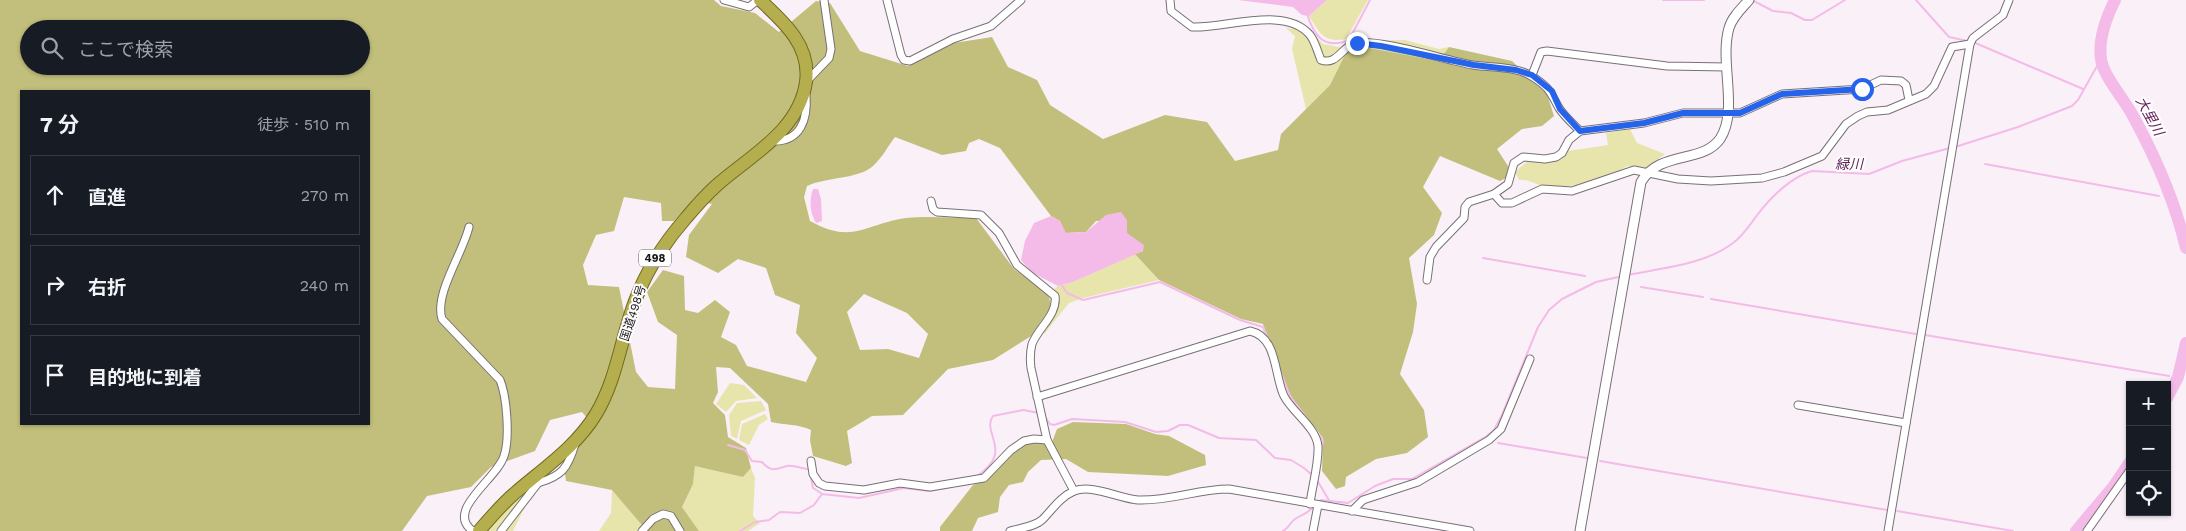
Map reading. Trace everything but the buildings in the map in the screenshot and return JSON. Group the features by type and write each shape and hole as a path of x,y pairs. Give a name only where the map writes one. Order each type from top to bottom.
{"highway":[{"name":"国道498号","path":"479,531 513,494 535,481 576,441 596,415 616,367 635,302 658,254 699,202 772,141 790,120 800,102 806,82 806,61 801,45 785,24 759,0"}],"street":[{"path":"724,0 749,8 759,0"},
{"path":"806,82 829,58 831,49 824,0"},
{"path":"887,0 901,56 904,60 910,60 953,39 991,26 1021,0"},
{"path":"1170,0 1171,11 1192,27 1254,20 1296,25 1310,35 1321,60 1327,62 1334,60 1346,48 1357,43 1474,65 1516,70 1532,75 1552,91 1560,109 1580,131"},
{"path":"1494,194 1502,204 1512,203 1542,189 1572,190 1620,176 1626,171 1634,170 1678,179 1711,181 1762,178 1777,174 1822,156 1846,124 1858,116 1867,112 1888,110 1926,94 1934,86 1952,47 1971,41 2003,15 2009,0"},
{"path":"1580,531 1639,194 1646,173 1665,161 1702,152 1713,145 1724,131 1728,112 1727,67 1729,28 1748,1"},
{"path":"1888,531 1971,41"},
{"path":"1532,75 1538,56 1547,50 1667,66 1727,67"},
{"path":"1427,280 1430,257 1436,247 1464,218 1465,207 1469,202 1494,194 1508,184 1514,163 1523,157 1546,159 1556,157 1562,153 1568,140 1580,131 1644,123 1683,113 1740,113 1782,94 1862,89 1881,80 1901,81 1906,85 1909,100"},
{"path":"931,202 933,209 938,212 981,216 999,233 1017,264 1055,296 1054,308 1033,343 1030,356 1039,409 1047,440 1074,491"},
{"path":"469,227 465,244 440,299 439,310 442,319 500,380 504,391 506,444 501,464 465,509 463,519 465,525 474,531"},
{"path":"1037,397 1250,331 1258,333 1262,336 1273,356 1284,396 1316,438 1318,447 1310,504"},
{"path":"1352,511 1363,500 1418,482 1489,440 1501,429 1530,359"},
{"path":"1798,406 1906,423"},
{"path":"811,460 813,474 818,484 825,486 864,490 900,484 930,487 984,478 1011,450 1024,441 1034,439 1047,440"},
{"path":"2087,531 2129,471"},
{"path":"501,531 535,481"},
{"path":"1010,531 1043,519 1057,503 1074,491 1089,488 1122,498 1167,500 1204,490 1229,489 1470,531"},
{"path":"1313,531 1318,505"},
{"path":"642,531 654,519 663,514 671,516 680,531"}],"shaded area":[{"path":"0,0 714,0 721,6 755,13 779,32 816,1 830,3 860,51 908,66 954,43 992,37 1008,67 1037,80 1050,105 1103,139 1165,115 1207,122 1235,161 1278,150 1281,134 1330,85 1346,53 1364,47 1439,61 1449,47 1512,61 1547,94 1554,116 1542,126 1522,129 1497,149 1508,166 1508,177 1500,181 1440,156 1423,187 1442,213 1434,235 1409,258 1417,304 1413,332 1400,374 1424,410 1428,437 1407,453 1376,459 1346,477 1345,486 1336,489 1322,471 1323,438 1290,395 1263,324 1241,319 1159,280 1135,254 1143,251 1127,233 1127,220 1096,221 1086,232 1065,233 1060,221 1051,216 1000,148 979,139 969,143 966,151 942,155 895,137 879,159 867,170 851,176 807,186 804,197 810,221 837,232 848,232 906,218 976,218 1014,269 1048,293 1051,306 1031,336 993,360 948,369 903,415 872,416 847,431 852,463 846,466 813,456 810,440 811,430 771,422 768,404 730,368 716,367 718,392 713,403 725,415 728,437 746,448 751,468 743,477 695,466 693,484 682,507 699,531 647,531 612,490 566,481 563,461 594,426 582,412 550,420 535,451 491,467 471,487 427,496 402,531 0,531","holes":["624,197 661,203 662,221 674,221 695,200 712,204 689,235 686,257 718,273 738,259 766,268 775,295 800,305 796,333 817,358 806,382 747,366 736,345 721,337 730,312 715,300 698,313 685,310 684,276 663,270 647,292 658,322 677,335 675,389 648,387 636,372 619,287 588,285 583,265 596,235 614,231","864,294 907,313 928,334 919,358 888,349 860,350 847,312"]},
{"path":"1238,0 1327,0 1309,16 1302,15 1293,7"},
{"path":"1327,0 1368,0 1346,39 1327,38 1319,32 1309,16"},
{"path":"1286,28 1311,31 1323,44 1339,47 1353,41 1405,40 1439,49 1449,47 1439,61 1364,48 1347,53 1330,85 1306,109 1292,49 1295,36"},
{"path":"1630,129 1637,143 1665,154 1644,169 1627,166 1609,176 1577,185 1555,187 1542,185 1527,180 1519,180 1515,172 1529,160 1548,163 1562,157 1568,151 1608,145 1606,133"},
{"path":"813,189 818,189 821,199 822,221 816,223 812,215 811,206"},
{"path":"1121,212 1127,220 1127,233 1144,245 1143,251 1073,282 1058,286 1031,272 1021,260 1025,241 1034,223 1051,216 1060,221 1066,233 1086,232 1106,215"},
{"path":"1135,254 1159,280 1069,303 1045,333 1031,336 1051,306 1048,293 1058,286 1073,282"},
{"path":"730,383 744,385 757,398 736,401 726,412 716,404"},
{"path":"761,401 766,410 741,421 737,439 731,436 729,415 737,403"},
{"path":"765,414 768,419 759,425 749,445 739,440 742,424"},
{"path":"1073,422 1126,424 1155,434 1169,436 1205,455 1206,465 1168,476 1088,472 1066,459 1041,460 1028,472 1023,482 1009,485 1000,497 998,512 978,518 972,531 940,531 940,527 973,485 985,481 1014,450 1035,440 1052,442 1057,429"},
{"path":"695,465 743,477 751,468 755,478 753,516 760,523 748,531 699,531 682,507 693,484"},
{"path":"612,490 647,531 599,531 611,513"},
{"path":"514,498 528,501 513,531 488,531"}],"waterway":[{"path":"1307,14 1313,29 1321,39 1327,42 1340,43 1349,40 1370,0"},
{"path":"1663,0 1704,0"},
{"path":"1752,0 1773,11 1791,13 1805,20 1812,20 1845,0"},
{"path":"1916,0 1949,37 1968,41"},
{"name":"大里川","path":"2115,0 2102,36 2100,51 2103,66 2133,116 2157,164 2176,213 2186,248"},
{"path":"1973,42 2083,89"},
{"name":"緑川","path":"1955,147 2018,127 2072,106 2078,100 2101,59"},
{"name":"緑川","path":"1627,275 1682,265 1722,250 1741,236 1775,195 1789,183 1804,174 1812,171 1869,174 1902,161 1950,148"},
{"path":"1985,164 2159,196"},
{"name":"緑川","path":"1483,258 1585,276"},
{"path":"1316,503 1321,500 1348,503 1375,486 1393,479 1412,479 1487,436 1494,430 1502,415 1538,327 1549,310 1562,299 1596,282 1623,276"},
{"path":"1061,284 1067,293 1083,300 1160,282 1240,320 1263,327 1267,338"},
{"path":"1641,287 1703,297"},
{"path":"1711,299 1916,334"},
{"path":"1925,335 2169,376"},
{"name":"大里川","path":"2171,390 2178,377 2186,343"},
{"path":"1281,373 1290,396 1306,418"},
{"path":"976,477 988,467 994,457 995,444 990,426 993,416 1023,410 1039,413"},
{"path":"1045,417 1050,424 1054,425 1072,419 1125,422 1156,432 1168,431 1180,425 1188,425 1219,438 1256,440 1275,458 1291,460 1312,475"},
{"path":"1315,430 1323,440 1321,453"},
{"path":"1498,443 1587,458"},
{"path":"728,445 745,450 752,461 762,462 771,469 789,466 807,469"},
{"path":"1600,461 1887,510"},
{"name":"大里川","path":"2076,531 2113,487 2126,468"},
{"path":"811,478 813,488 821,493"},
{"path":"1317,480 1330,502"},
{"path":"740,531 755,522 769,520 780,512 800,513 814,505 822,494 859,498 904,488 929,491 952,487"},
{"path":"1283,531 1293,520 1307,513 1313,507"},
{"path":"1897,511 2013,531"}],"route":[{"path":"1357,43 1474,65 1516,70 1532,75 1552,91 1560,109 1580,131 1607,126 1644,123 1683,113 1740,113 1782,94 1862,89"}]}
